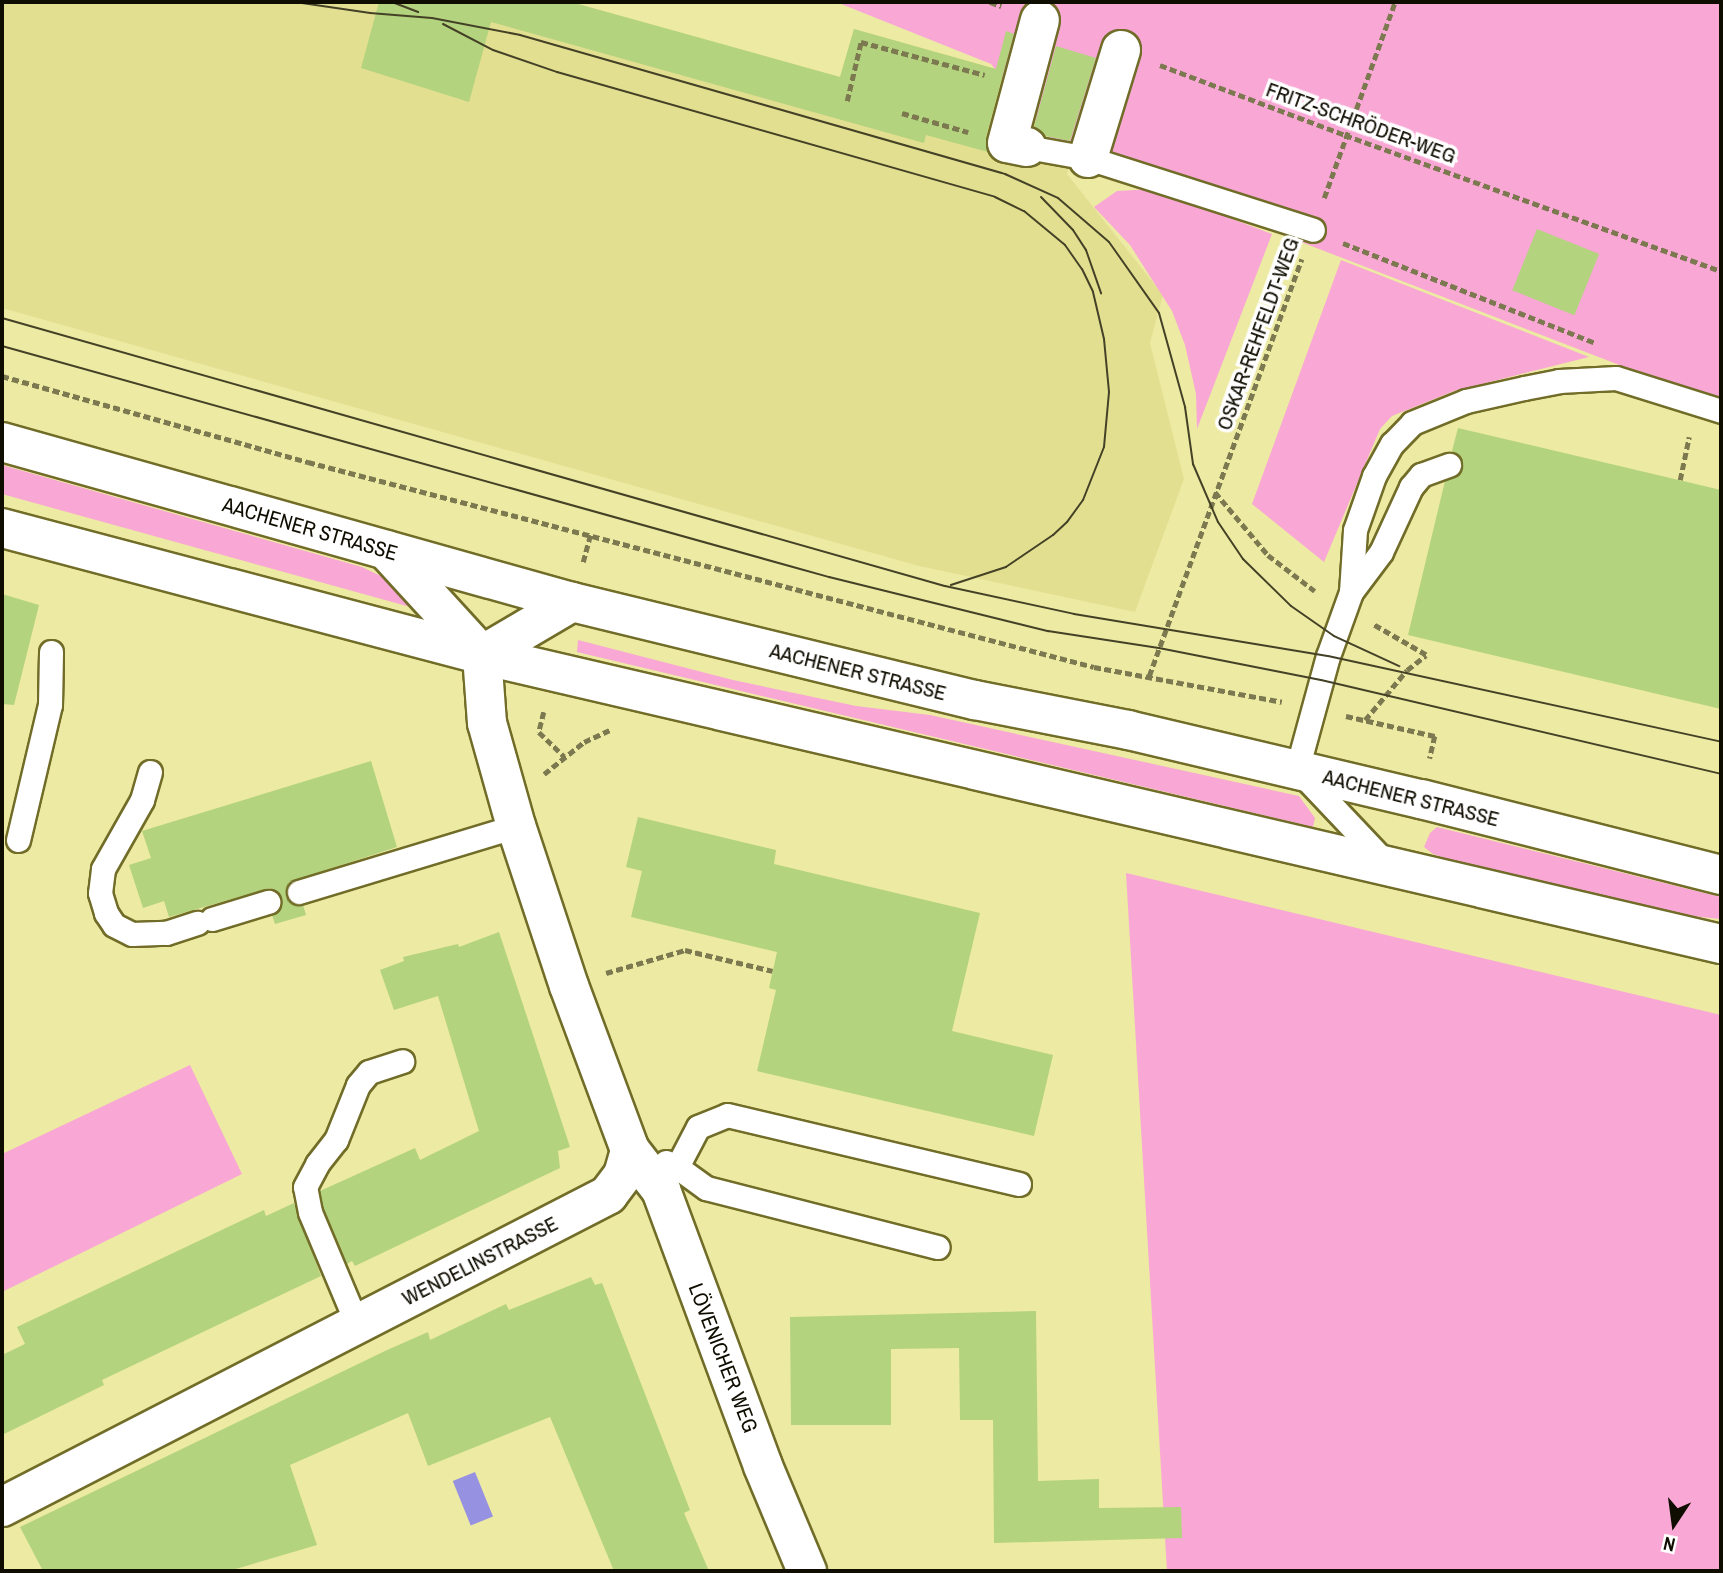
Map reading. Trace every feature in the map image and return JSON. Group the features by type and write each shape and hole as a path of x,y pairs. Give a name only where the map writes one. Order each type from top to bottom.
{"main road":[{"path":"1017,145 1040,20"},
{"path":"1088,158 1121,50"},
{"name":"AACHENER STRASSE","path":"2,442 572,602 975,700 1128,730 1297,769 1721,875"},
{"path":"2,528 482,655 1721,944"},
{"path":"386,550 482,655 487,723 516,826 569,986 630,1150"},
{"path":"482,655 572,602"},
{"name":"WENDELINSTRASSE","path":"2,1507 608,1195 623,1175 630,1150"},
{"name":"LÖVENICHER WEG","path":"630,1150 661,1190 763,1466 807,1571"}],"lane":[{"path":"1017,145 1088,158 1313,230"},
{"path":"1387,864 1297,769 1328,656 1351,592 1355,530 1370,487 1392,444 1412,423 1466,401 1559,381 1616,378 1721,411"},
{"path":"1351,592 1381,552 1412,487 1421,475 1449,465"},
{"path":"18,840 50,705 51,652"},
{"path":"150,772 142,800 103,869 100,893 106,913 114,925 132,934 166,933 268,902"},
{"path":"299,892 516,826"},
{"path":"357,1324 310,1212 305,1187 317,1164 336,1140 358,1085 369,1072 402,1061"},
{"path":"677,1167 698,1127 727,1115 1019,1184"},
{"path":"630,1150 677,1167 706,1188 938,1247"}],"path":[{"path":"990,2 1040,20"},
{"name":"OSKAR-REHFELDT-WEG","path":"2,376 309,462 826,599 1094,667 1149,676 1395,2"},
{"path":"847,101 861,42 990,76"},
{"name":"FRITZ-SCHRÖDER-WEG","path":"1121,50 1345,135 1721,271"},
{"path":"902,113 1017,145"},
{"path":"1313,230 1608,349 1616,378"},
{"path":"1680,480 1696,403"},
{"path":"516,826 536,782 584,742 615,727"},
{"path":"609,972 685,950 773,971"}],"shaded area":[{"path":"2,2 571,2 840,77 854,29 996,69 1099,59 1067,174 1163,295 1150,343 1184,479 1135,612 919,566 2,308"},
{"path":"836,2 1721,2 1721,398 1622,366 1169,191 1074,168 991,64"},
{"path":"1153,189 1272,234 1197,429 1196,394 1185,345 1172,311 1130,245 1094,207 1117,191"},
{"path":"1341,260 1589,357 1454,391 1392,416 1380,429 1324,562 1252,504"},
{"path":"2,465 362,567 389,580 414,608 2,494"},
{"path":"578,640 733,680 856,706 930,715 1299,796 1315,818 1313,827 577,652"},
{"path":"1437,827 1721,897 1721,919 1691,916 1460,863 1433,854 1424,847 1430,833"},
{"path":"1126,873 1721,1015 1721,1571 1167,1571"},
{"path":"190,1065 242,1174 2,1292 2,1154"},
{"path":"475,1472 493,1517 471,1525 453,1481"}],"building":[{"path":"379,2 571,2 840,77 854,29 996,69 1006,31 1014,34 986,137 988,152 926,135 924,143 491,22 469,102 361,68"},
{"path":"1056,46 1096,58 1070,141 1045,136 1034,127"},
{"path":"1537,229 1599,254 1574,315 1512,290"},
{"path":"1458,428 1721,490 1721,709 1408,635 1445,481 1459,475 1463,468 1462,460 1452,451"},
{"path":"2,594 39,605 14,705 2,704"},
{"path":"371,761 397,847 289,882 286,897 295,905 303,905 306,915 275,924 272,915 279,911 282,899 270,888 169,917 164,901 143,908 129,865 151,858 142,831"},
{"path":"638,817 776,850 774,864 980,913 952,1031 1053,1055 1034,1136 757,1071 776,990 769,988 777,952 631,917 642,871 626,867"},
{"path":"499,932 570,1147 558,1151 560,1168 355,1266 352,1261 347,1264 323,1208 320,1191 415,1148 420,1160 479,1131 438,996 394,1010 380,970 404,961 403,957 458,944 459,947"},
{"path":"294,1203 321,1276 102,1380 104,1385 2,1435 2,1355 25,1344 17,1327 264,1210 266,1216"},
{"path":"591,1277 595,1285 602,1283 690,1510 684,1513 709,1571 614,1571 550,1417 428,1466 408,1413 290,1465 317,1545 229,1571 43,1571 20,1527 428,1332 430,1340 506,1304 509,1310"},
{"path":"1036,1311 1038,1481 1099,1479 1099,1508 1181,1507 1182,1538 994,1543 993,1420 960,1420 959,1348 891,1349 891,1425 791,1425 790,1317"}],"tram line":[{"path":"295,2 370,13 432,18 520,35 1005,174 1058,198 1109,242 1159,313 1185,407 1193,464 1218,522 1243,559 1291,606 1334,636 1399,666"},
{"path":"392,2 418,12"},
{"path":"443,24 493,50 557,72 995,197 1024,211 1065,245 1082,269 1093,292 1104,339 1109,392 1104,447 1083,500 1067,522 1053,535 1006,567 951,585"},
{"path":"1041,197 1073,230 1086,250 1101,293"},
{"path":"2,318 945,586 1074,614 1328,656 1721,742"},
{"path":"2,346 829,577 1048,631 1159,648 1321,680 1721,774"}]}
